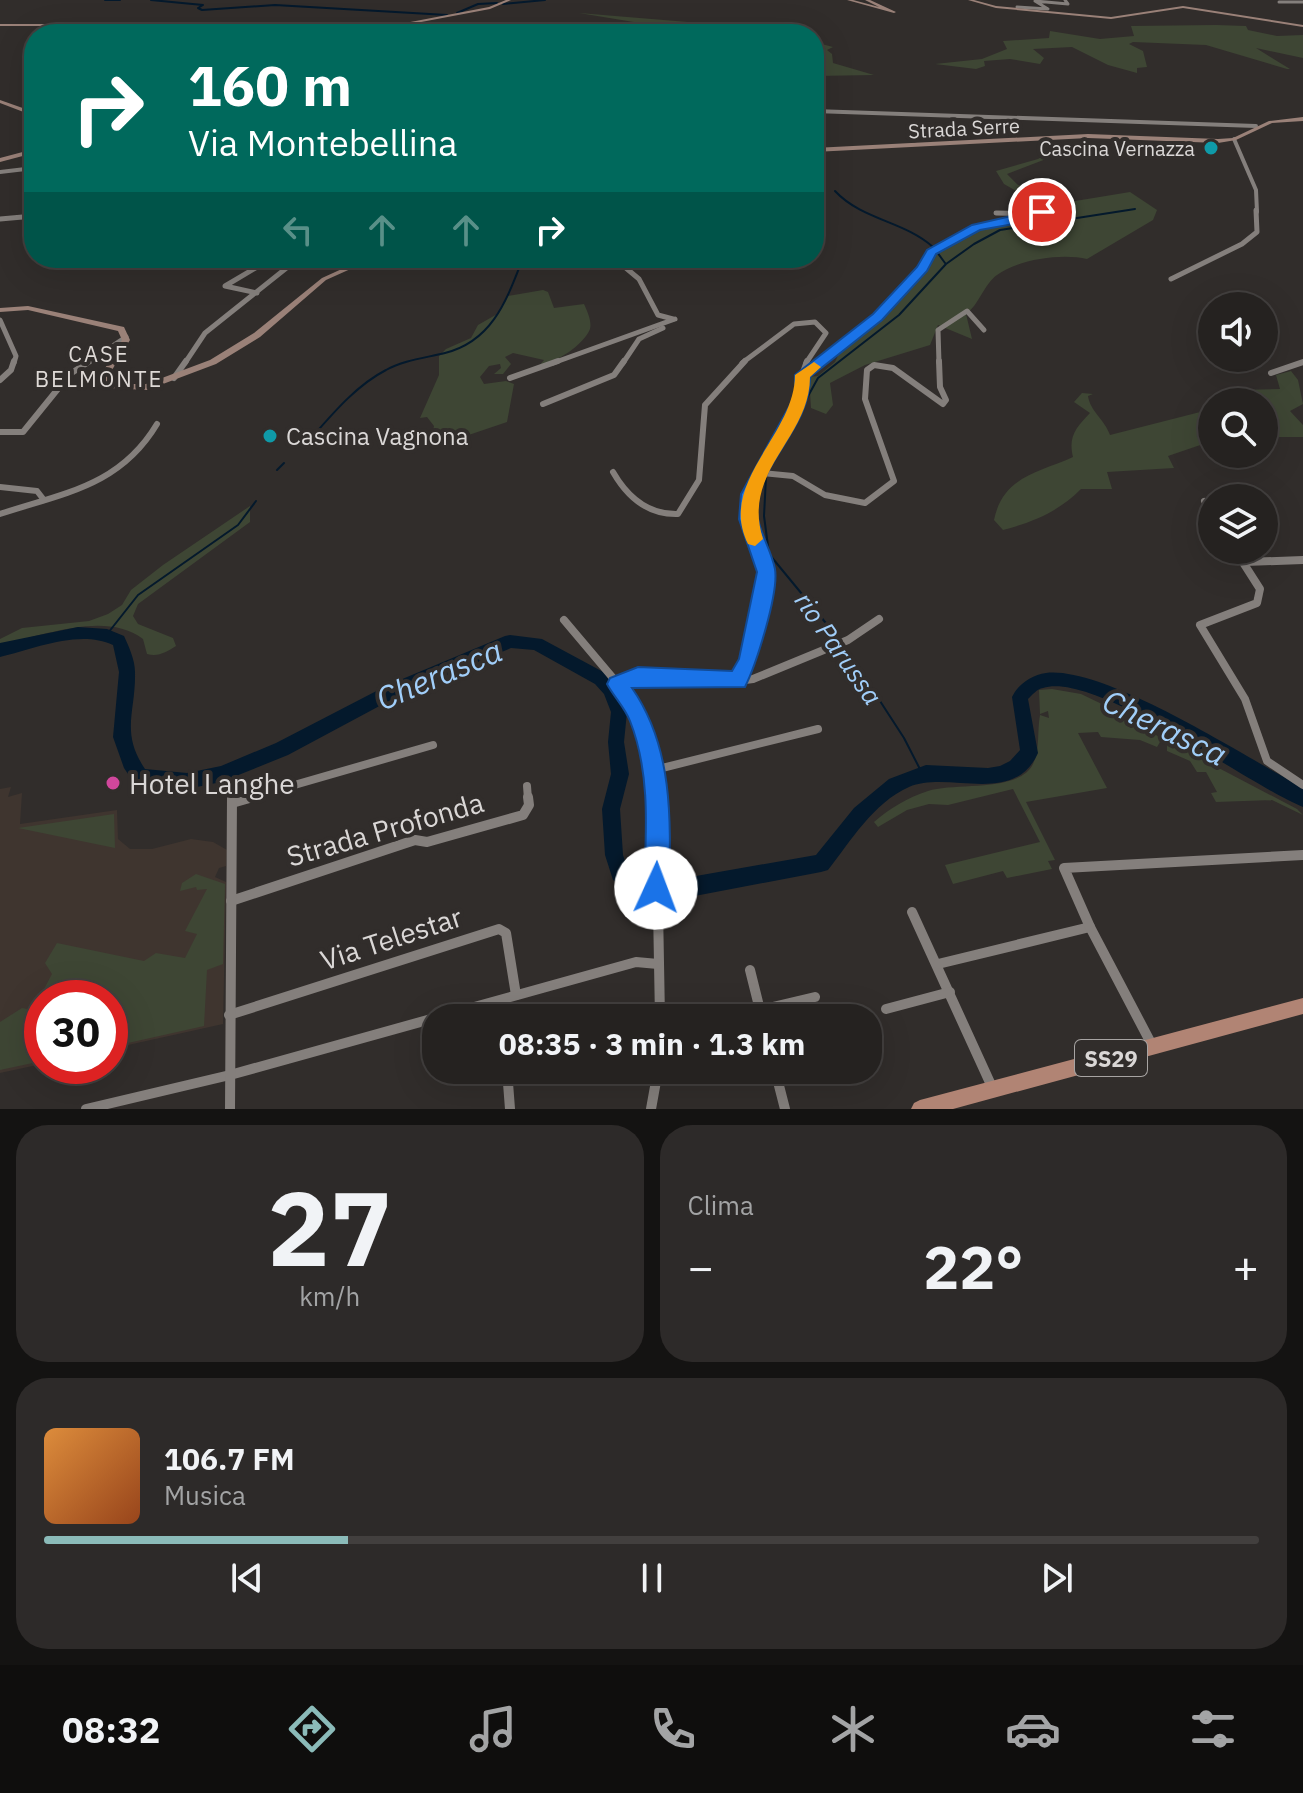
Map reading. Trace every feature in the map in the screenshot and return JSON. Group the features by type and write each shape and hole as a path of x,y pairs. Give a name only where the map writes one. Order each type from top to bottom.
{"main road":[{"name":"SS29","path":"920,1109 1303,1006"}],"street":[{"path":"405,24 499,5 506,0"},
{"path":"849,0 894,12 867,0"},
{"path":"970,0 1111,18 1183,7 1303,26"},
{"path":"1017,7 1048,9 1035,1 1068,4 1065,0"},
{"path":"1279,2 1303,2"},
{"path":"0,25 24,25"},
{"path":"0,101 24,110"},
{"path":"824,111 1256,126 1303,119"},
{"name":"Strada Serre","path":"824,150 993,144 1088,136 1195,142 1234,139 1256,126"},
{"path":"1171,279 1242,244 1257,232 1256,190 1234,139"},
{"path":"0,160 24,154"},
{"path":"0,172 24,169"},
{"path":"802,375 877,317 923,269 935,250 991,223 1043,214 996,213"},
{"path":"0,219 24,217"},
{"path":"255,268 225,286 257,293"},
{"path":"174,378 205,333 287,268"},
{"path":"126,337 107,368 107,381 122,389 134,389 174,378 228,354 257,335 324,279 349,268"},
{"path":"626,268 639,279 658,315 675,319"},
{"path":"0,310 28,308 95,321 121,329 126,337"},
{"path":"765,473 799,479 825,495 865,503 894,481 865,399 867,370 874,365 893,368 943,404 946,400 940,387 938,330 967,311 984,330"},
{"path":"510,378 675,319"},
{"path":"543,404 614,375 639,339 675,319"},
{"path":"0,320 16,356 14,366 0,380"},
{"path":"613,472 623,491 639,504 665,514 678,514 699,480 705,405 733,370 794,324 815,322 826,333 804,365 802,396 765,473 750,494 748,519 767,572 749,660 738,681"},
{"path":"0,432 23,432 70,374 126,337"},
{"path":"1271,373 1303,362"},
{"path":"0,514 84,489 118,471 152,437 157,424"},
{"path":"0,487 37,491 44,500"},
{"path":"1278,561 1303,560"},
{"path":"1246,564 1260,589 1257,603 1200,625 1245,699 1267,761 1303,785"},
{"path":"618,684 638,676 753,679 842,642 879,619"},
{"path":"564,620 618,684 639,716 654,770 659,823 656,910 659,1004"},
{"path":"654,770 818,729"},
{"path":"232,803 433,745"},
{"path":"230,1109 232,785"},
{"name":"Strada Profonda","path":"231,901 415,840 427,842 523,815 529,805 527,786"},
{"path":"1153,1047 1090,927 1064,868 1303,855"},
{"path":"912,912 993,1089"},
{"path":"938,964 1090,927"},
{"name":"Via Telestar","path":"229,1015 499,929 506,933 516,995"},
{"path":"86,1109 230,1075 636,962 658,964"},
{"path":"750,970 758,1004"},
{"path":"886,1009 950,992"},
{"path":"793,1004 815,997"},
{"path":"508,1084 510,1109"},
{"path":"651,1109 655,1084"},
{"path":"779,1084 785,1109"}],"shaded area":[{"path":"11,787 8,797 22,793 20,824 117,810 118,839 130,849 152,849 191,839 213,842 227,850 226,866 219,868 215,877 226,882 223,1024 128,1045 128,980 24,980 24,1068 0,1073 0,789"}],"green space":[{"path":"579,13 712,24 646,24"},
{"path":"1131,26 1246,26 1248,30 1277,36 1303,35 1303,58 1256,48 1290,69 1287,69 1206,45 1133,42 1129,44 1143,51 1147,67 1137,68 1137,73 1108,65 1072,47 1033,49 1044,58 1040,64 1010,59 984,61 985,66 976,69 935,64 982,59 1007,49 1003,41 1049,38 1050,31 1100,39 1134,36"},
{"path":"824,45 833,47 827,50 832,54 833,63 874,75 824,76"},
{"path":"1053,150 1046,159 1007,174 1018,185 1043,187 1057,204 1130,192 1157,210 1153,220 1087,259 1041,259 1006,269 992,279 966,314 972,339 938,325 930,345 865,365 830,383 833,405 826,414 811,408 809,377 818,376 835,362 843,345 864,333 881,317 926,271 930,257 938,250 979,229 1045,215 1041,205 1004,184 996,171 1038,159"},
{"path":"543,290 548,292 554,308 584,304 590,323 587,335 561,357 546,364 539,366 544,360 513,353 505,357 511,364 503,374 494,374 501,368 500,364 489,366 480,377 484,384 506,381 514,384 507,422 445,443 431,440 434,426 427,417 420,418 439,375 439,356 446,349 471,338 478,325 499,313 508,296"},
{"path":"1291,371 1298,380 1303,404 1290,411 1303,425 1303,437 1278,437 1280,389 1276,375"},
{"path":"1082,393 1093,394 1088,396 1089,401 1110,435 1198,413 1198,446 1168,456 1174,468 1107,472 1112,489 1081,489 1045,515 1003,530 994,520 1005,494 1035,472 1073,457 1074,433 1090,413 1074,402"},
{"path":"250,506 250,522 138,604 133,616 138,624 173,638 176,646 169,650 147,654 143,639 127,631 92,626 0,644 0,639 22,628 89,621 108,614 122,605 131,590 163,565"},
{"path":"1039,690 1081,694 1156,730 1150,732 1297,809 1303,815 1272,800 1216,802 1211,793 1217,792 1206,772 1197,772 1190,761 1167,751 1167,745 1160,742 1157,747 1140,740 1101,737 1098,732 1078,733 1107,788 1026,802 1055,860 1048,861 1052,869 1007,878 1003,871 953,884 945,865 1040,842 1013,789 948,805 929,804 907,810 878,827 874,822 899,804 928,791 1001,783 1026,773 1033,764 1038,747 1040,715 1049,718 1048,711 1040,714"},
{"path":"114,814 115,848 18,828"},
{"path":"196,874 225,884 223,964 207,970 204,1026 128,1043 128,980 49,980 52,974 45,963 57,943 144,961 156,953 185,958 197,934 185,931 207,889 197,890 196,887 180,891 182,883"},
{"path":"22,1008 24,1065 0,1070 0,1022"}],"waterway":[{"path":"105,0 120,0"},
{"path":"151,0 203,5 198,8 202,10 275,5 447,15"},
{"path":"503,4 545,0"},
{"path":"457,13 478,4 497,3"},
{"path":"835,191 870,215 909,231 933,247"},
{"name":"rio Parussa","path":"796,418 818,378 899,315 946,264 974,244 1000,230 1135,209"},
{"path":"937,252 945,263"},
{"path":"313,436 346,400 375,376 400,364 445,353 475,339 496,316 519,268"},
{"name":"rio Parussa","path":"767,471 784,438"},
{"path":"277,470 284,463"},
{"name":"rio Parussa","path":"766,477 764,516 769,554 839,639"},
{"path":"108,633 138,595 238,525 256,501"},
{"name":"Cherasca","path":"0,650 78,633 107,635 119,641 127,672 122,737 130,762 140,777 187,781 221,774 282,749 394,690 510,641 537,644 601,679 611,690 619,712 616,742 620,774 611,809 614,855 620,873 637,883 679,889 821,863 871,803 909,778 942,773 988,776 1016,767 1029,753 1020,697 1031,686 1045,680 1068,681 1136,705 1303,798"},
{"name":"rio Parussa","path":"843,644 904,738 923,775"}],"slow traffic":[{"path":"755,539 748,519 750,494 802,396 805,386 802,375 814,367"}],"place":[{"name":"Cascina Vernazza","path":"1211,148"},
{"name":"Cascina Vagnona","path":"270,436"},
{"name":"Hotel Langhe","path":"113,783"}],"district":[{"name":"CASE BELMONTE","path":"99,366"}],"route":[{"path":"656,888 659,823 654,770 639,716 618,684 638,676 688,677 724,683 738,681 749,660 767,572 748,519 750,494 802,396 805,386 802,375 867,327 923,269 931,252 976,227 1042,215 1042,212"}]}
